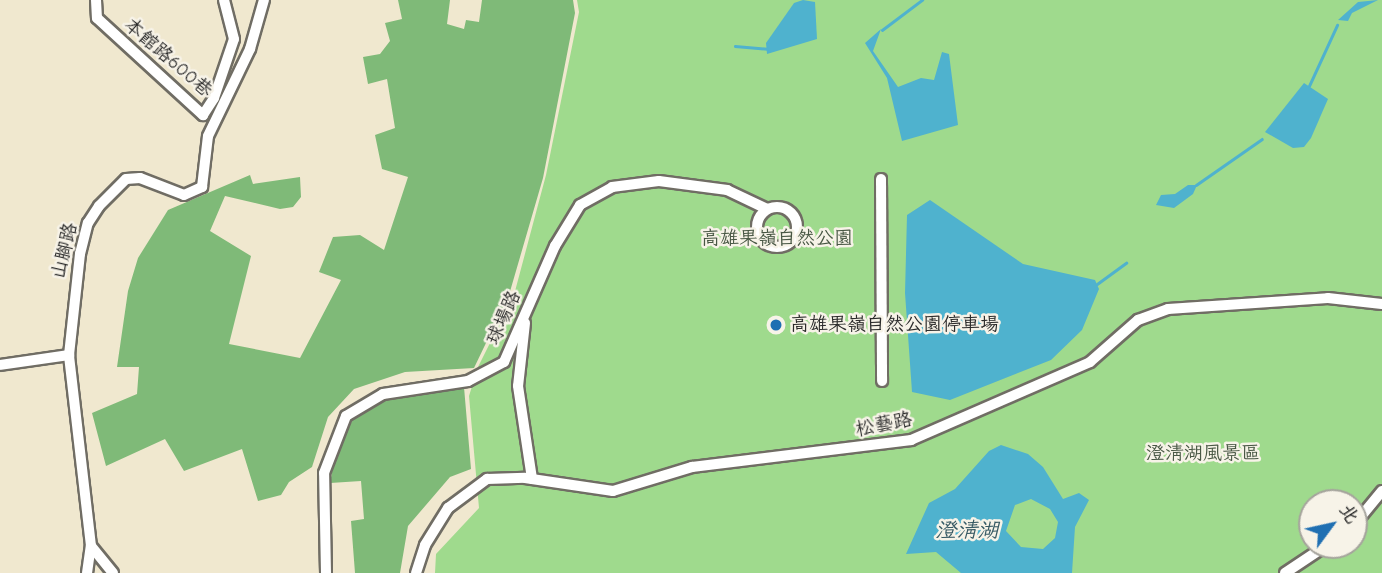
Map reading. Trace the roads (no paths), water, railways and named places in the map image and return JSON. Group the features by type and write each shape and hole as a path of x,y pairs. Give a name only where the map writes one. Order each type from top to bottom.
{"street":[{"name":"本館路600巷","path":"96,0 97,18 203,114 214,98 234,39 224,0"},
{"name":"山腳路","path":"87,573 91,545 69,355 70,317 88,223 126,179 140,178 184,195 202,187 208,135 250,49 264,0"},
{"path":"881,179 882,381"},
{"name":"球場路","path":"326,573 324,473 345,416 367,400 398,390 483,377 504,362 569,219 580,205 612,187 659,180 727,190 767,209 785,209 795,218 795,236 786,246 766,245 757,234 758,220 767,209"},
{"name":"松藝路","path":"416,573 425,545 448,508 487,479 532,479 613,491 692,467 911,440 1090,362 1138,320 1168,309 1328,298 1382,304"},
{"path":"526,313 518,386 532,479"},
{"path":"0,365 69,355"},
{"path":"506,478 572,487"},
{"path":"1368,508 1382,491"},
{"path":"91,545 113,573"},
{"path":"1285,573 1306,559"}],"water":[{"path":"803,0 815,2 817,39 767,54 766,43 794,3"},
{"path":"1378,0 1352,13 1348,21 1338,20 1358,2"},
{"path":"881,29 873,51 898,87 921,78 934,80 942,52 949,54 958,125 902,141 887,78 865,43"},
{"path":"1304,83 1328,99 1311,138 1304,147 1293,148 1265,132"},
{"path":"1188,185 1197,185 1193,194 1174,208 1156,205 1161,195 1175,194"},
{"path":"930,200 1023,264 1095,280 1099,289 1082,330 1051,360 950,400 912,392 905,293 907,215"},
{"name":"澄清湖","path":"1001,445 1028,454 1043,467 1063,499 1079,493 1089,500 1075,527 1072,573 961,573 936,552 906,554 929,503 955,489 989,451","holes":["1031,499 1050,509 1058,522 1055,538 1043,549 1021,547 1006,531 1015,505"]}],"waterway":[{"path":"882,30 922,0"},
{"path":"1309,86 1337,25"},
{"path":"735,46 767,49"},
{"path":"1196,185 1262,139"},
{"path":"1097,284 1126,263"}],"place":[{"name":"高雄果嶺自然公園停車場","path":"776,325"}],"park label":[{"name":"高雄果嶺自然公園","path":"777,239"},
{"name":"澄清湖風景區","path":"1203,454"}]}
